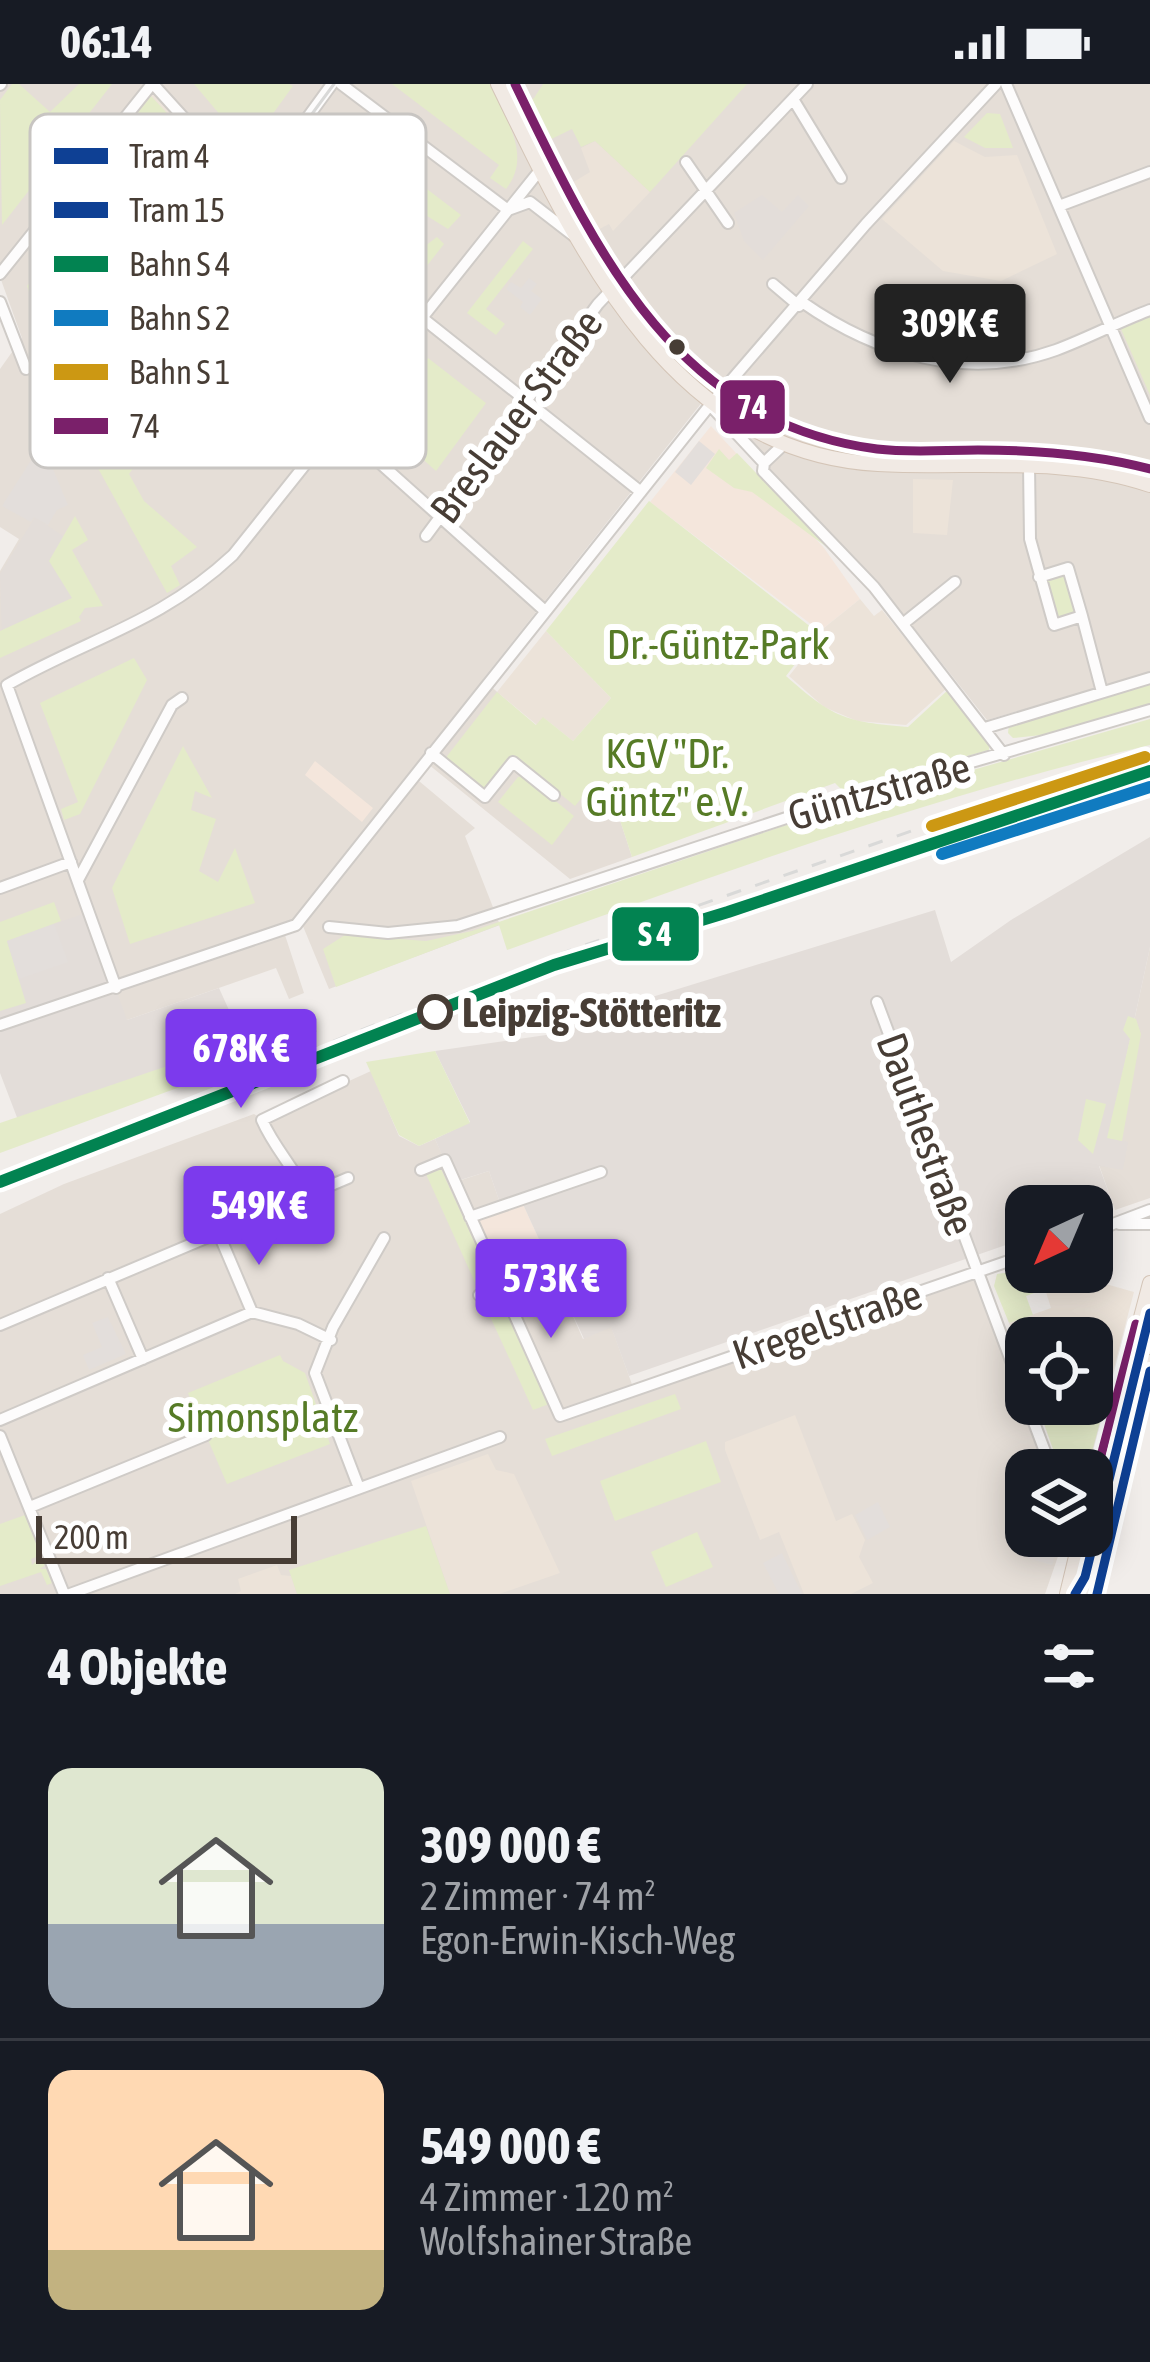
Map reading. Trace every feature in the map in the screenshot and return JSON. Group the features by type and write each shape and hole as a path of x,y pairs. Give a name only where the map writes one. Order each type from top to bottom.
{"main road":[{"path":"498,84 574,236 620,309 710,405 783,445 829,458 876,464 1070,466 1149,482"},
{"path":"1107,1449 1150,1283"},
{"path":"1100,1590 1114,1487 1150,1362"},
{"path":"1067,1594 1076,1557"}],"street":[{"path":"128,114 152,84 180,114"},
{"path":"310,114 332,84"},
{"path":"341,84 381,114"},
{"name":"Breslauer Straße","path":"426,536 610,292 807,84"},
{"path":"0,1025 296,925 710,405 866,224 996,84"},
{"path":"1006,84 1150,418"},
{"path":"793,99 841,178"},
{"path":"426,148 508,210"},
{"path":"686,162 728,223"},
{"path":"426,314 540,170"},
{"path":"1059,206 1150,172"},
{"path":"508,210 530,202 574,236"},
{"path":"0,274 30,237"},
{"path":"773,284 852,334 884,348 950,362 981,364 1033,356 1150,310"},
{"path":"0,302 26,370"},
{"path":"426,322 641,493"},
{"path":"710,405 904,623 1004,755"},
{"path":"764,463 783,445"},
{"path":"1029,465 1030,539 1054,625 1082,616"},
{"path":"116,988 7,685 149,618 199,587 236,551 303,468"},
{"path":"384,468 545,611"},
{"path":"1039,577 1068,568 1102,692"},
{"path":"904,623 955,582"},
{"name":"Güntzstraße","path":"985,728 1150,678"},
{"path":"78,880 172,705 182,698"},
{"name":"Güntzstraße","path":"329,927 388,933 458,926 841,800 1150,710"},
{"path":"431,753 485,797 514,762 554,795"},
{"path":"0,888 71,862"},
{"name":"Dauthestraße","path":"877,1001 1005,1344"},
{"path":"307,1195 294,1166 272,1142 262,1120 344,1081"},
{"path":"421,1170 445,1160 500,1286 479,1295"},
{"path":"470,1217 601,1172"},
{"path":"0,1325 348,1178"},
{"path":"1113,1225 1150,1210"},
{"path":"1116,1224 1150,1224"},
{"path":"218,1232 252,1312"},
{"path":"359,1488 315,1373 333,1327 383,1238"},
{"name":"Kregelstraße","path":"500,1286 560,1416 1005,1263"},
{"path":"107,1278 143,1359"},
{"path":"0,1420 252,1312 298,1324 331,1340"},
{"path":"30,1507 206,1435"},
{"path":"0,1436 73,1593 500,1437"}],"shaded area":[{"path":"0,84 1150,84 1150,673 987,720 876,580 703,401 483,679 563,752 617,811 632,857 570,879 423,760 284,932 304,993 289,999 276,968 127,1020 0,957 0,571 19,539 0,527 0,369 22,338 0,277"},
{"path":"152,84 180,114 128,114"},
{"path":"595,141 650,192 613,231 609,224 586,236 557,179 567,175 572,183 590,172 581,148"},
{"path":"954,141 985,157 1017,155 1057,254 1001,281 943,271 882,219"},
{"path":"762,195 782,212 798,195 809,206 763,260 744,241 734,213"},
{"path":"529,278 537,284 531,291 542,299 530,315 520,307 523,302 506,289 511,282 521,288"},
{"path":"711,426 824,548 860,599 820,631 650,502"},
{"path":"699,441 715,454 691,485 675,472"},
{"path":"30,462 30,468 52,468 68,505 57,510 48,525 34,517 31,522 2,506"},
{"path":"913,479 953,480 947,535 913,533"},
{"path":"35,517 63,536 72,598 2,633 0,574"},
{"path":"860,599 874,616 882,610 946,689 906,725 857,721 824,707 789,676 801,661 799,648"},
{"path":"546,631 611,698 573,741 544,718 537,725 497,692"},
{"path":"315,761 373,808 362,822 305,775"},
{"path":"413,776 475,828 465,836 500,925 329,989 300,919"},
{"path":"1150,837 1150,947 1109,1137 1128,1142 1123,1170 1099,1166 1106,1185 1005,1185 1005,1245 629,1376 611,1327 584,1339 553,1271 585,1259 543,1248 521,1200 501,1206 489,1171 454,1182 435,1139 470,1122 435,1051 574,1031 574,1021 935,910 951,962 1011,920"},
{"path":"88,912 127,1020 219,988 243,1041 18,1120 0,1073 4,942"},
{"path":"54,924 68,962 19,979 7,941"},
{"path":"1150,947 1150,1198 1115,1210 1113,1185 1106,1185 1099,1165"},
{"path":"371,1071 399,1136 419,1146 435,1139 455,1182 489,1171 501,1206 508,1287 553,1271 583,1339 611,1326 634,1390 978,1273 1005,1345 1005,1425 1035,1425 1044,1449 1005,1449 1005,1557 1058,1557 1045,1594 0,1594 0,1214 64,1184 254,1114 263,1120"},
{"path":"521,1200 543,1248 507,1287 470,1217"},
{"path":"577,1238 585,1259 507,1287 499,1267"},
{"path":"1113,1286 1134,1292 1113,1372 1113,1317 1026,1317 1051,1308 1046,1293 1113,1293"},
{"path":"108,1317 126,1354 89,1370 83,1355 102,1347 92,1323"},
{"path":"795,1415 836,1521 852,1514 865,1540 859,1557 873,1583 851,1594 804,1594 779,1532 760,1540 725,1450 725,1442"},
{"path":"1053,1425 1099,1425 1093,1449 1071,1449"},
{"path":"488,1454 496,1470 514,1474 560,1573 499,1594 450,1594 411,1481"},
{"path":"878,1502 890,1527 867,1540 855,1515"},
{"path":"782,1553 802,1594 779,1594 763,1563"},
{"path":"1027,1557 1055,1557 1052,1565"},
{"path":"277,1565 281,1575 291,1576 297,1594 235,1594 241,1591 238,1579"}],"green space":[{"path":"12,84 19,84 50,112 79,84 112,84 89,114 30,114 30,189 2,225 0,100"},
{"path":"194,84 293,86 273,114 219,114"},
{"path":"392,84 490,84 517,150 514,176 506,189 490,178 499,165"},
{"path":"543,84 747,84 650,192 595,141 581,147 572,129 539,145 520,106 534,98"},
{"path":"151,96 168,114 137,114"},
{"path":"987,113 1000,114 1013,148 985,148 964,137"},
{"path":"426,188 461,215 448,229 426,215"},
{"path":"437,237 444,244 426,267 426,245"},
{"path":"523,241 533,249 486,309 505,324 496,335 467,313"},
{"path":"1150,314 1150,395 1121,329"},
{"path":"426,361 486,403 436,471 426,462"},
{"path":"719,449 729,460 737,453 828,548 752,492 734,488 706,468"},
{"path":"98,468 133,468 129,474 144,501 197,547 171,566 180,585 167,593"},
{"path":"649,501 816,631 797,648 799,659 786,676 816,701 854,719 908,727 949,689 990,744 989,750 842,790 835,783 632,857 617,811 593,784 575,806 513,755 483,793 444,760 497,692 536,725 543,717 573,741 611,698 546,631"},
{"path":"75,516 88,540 72,550 103,606 85,608 81,621 0,658 0,631 72,598 49,561"},
{"path":"1067,572 1079,614 1056,622 1043,579"},
{"path":"134,658 147,680 80,814 64,820 61,809 78,802 40,703"},
{"path":"1150,682 1150,704 1051,734 1013,738 1008,733 1009,724"},
{"path":"1150,719 1150,745 906,812 507,950 499,925 336,987 323,949 345,935 426,941 472,931 813,816"},
{"path":"183,746 212,798 195,791 191,810 216,819 199,871 218,882 235,848 255,903 130,944 112,888"},
{"path":"525,776 574,816 552,845 498,802 518,777"},
{"path":"54,902 61,921 7,941 26,1003 0,1011 0,922"},
{"path":"1128,1016 1136,1019 1141,1034 1122,1141 1107,1138 1130,1039 1123,1030"},
{"path":"311,1017 317,1032 297,1035 229,1069 0,1153 0,1123"},
{"path":"435,1051 470,1123 419,1146 399,1135 366,1062"},
{"path":"1086,1099 1106,1104 1093,1154 1078,1140"},
{"path":"440,1167 492,1280 478,1289 426,1174"},
{"path":"1005,1273 1005,1293 1034,1293 1026,1296 1033,1315 1007,1317 994,1286 997,1274"},
{"path":"496,1292 549,1404 533,1410 482,1299"},
{"name":"Simonsplatz","path":"280,1355 305,1373 330,1444 227,1484 188,1393"},
{"path":"675,1394 681,1409 552,1456 545,1439"},
{"path":"1044,1425 1099,1425 1093,1449 1053,1449"},
{"path":"706,1441 721,1482 615,1521 600,1481"},
{"path":"25,1515 41,1555 31,1559 32,1565 42,1557 45,1565 40,1569 46,1569 52,1583 47,1585 41,1572 0,1586 0,1524"},
{"path":"426,1526 450,1594 297,1594 289,1570"},
{"path":"697,1532 713,1567 666,1587 651,1552"}],"tram line":[{"path":"312,114 334,84"},
{"name":"4","path":"1075,1594 1085,1577 1150,1313"},
{"name":"15","path":"1097,1594 1150,1371"}],"railway":[{"path":"0,1178 551,957 997,801 1150,757"}],"transit line":[{"name":"74","path":"515,84 611,265 650,319 694,366 746,404 806,433 877,449 1043,452 1150,469"},
{"path":"932,826 1145,757"},
{"path":"0,1182 554,965 1150,771"},
{"path":"942,854 1150,787"},
{"name":"74","path":"1103,1449 1136,1324"}],"place":[{"name":"Leipzig-Stötteritz","path":"435,1012"}],"park label":[{"name":"Dr.-Güntz-Park","path":"718,644"},
{"name":"KGV \"Dr. Güntz\" e.V.","path":"667,777"}]}
